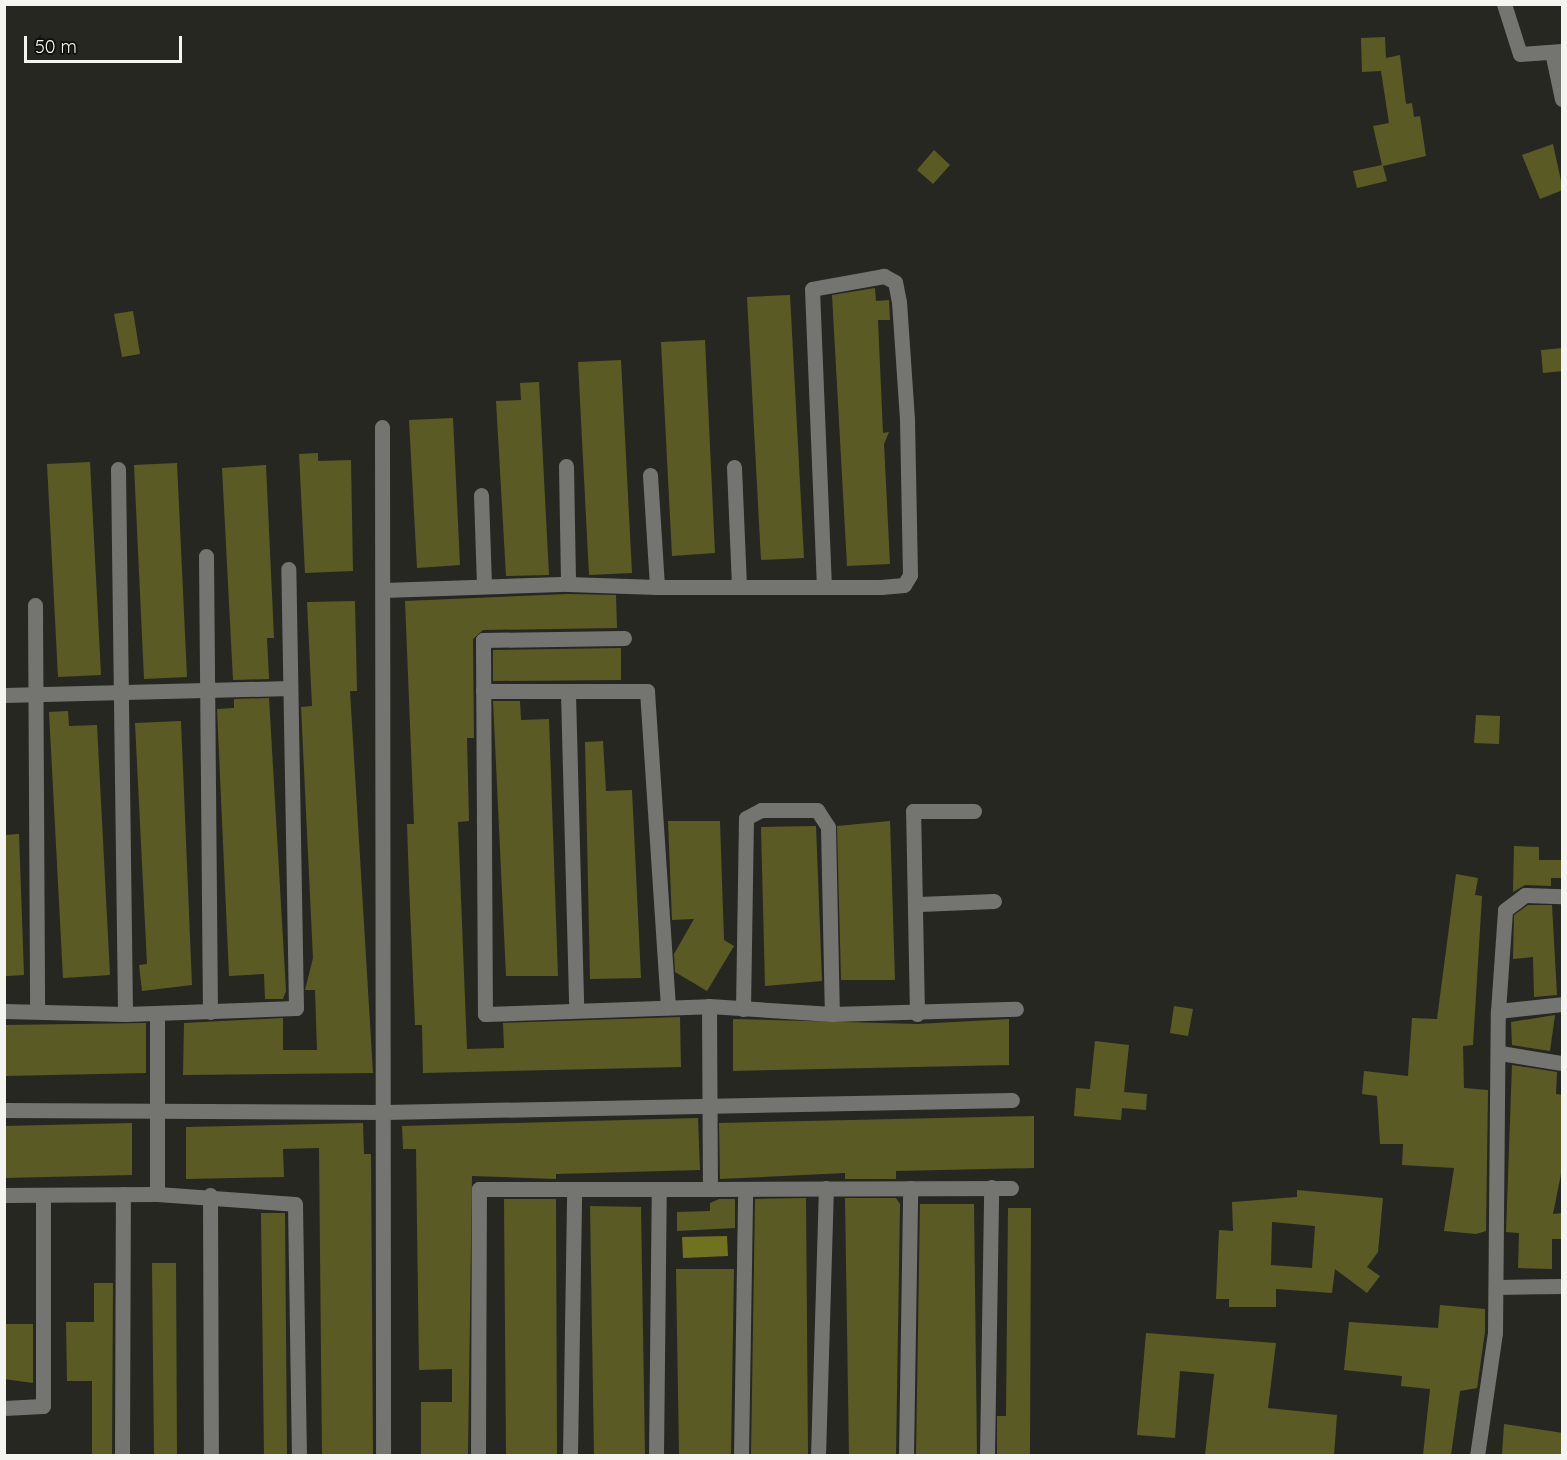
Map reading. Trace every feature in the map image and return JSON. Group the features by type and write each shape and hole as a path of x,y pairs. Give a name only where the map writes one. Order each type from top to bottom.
{"street":[{"path":"1504,4 1520,54 1557,52 1563,99"},
{"path":"383,590 568,584 657,587 739,587 824,586 903,585 910,578 899,302 895,282 884,276 817,285 811,296 824,586"},
{"path":"382,427 384,1112 382,1455"},
{"path":"566,466 568,584"},
{"path":"734,467 739,587"},
{"path":"118,469 119,691 125,1014"},
{"path":"650,476 657,587"},
{"path":"481,495 484,586"},
{"path":"206,556 210,1012"},
{"path":"4,1011 37,1010 125,1014 296,1008 288,569"},
{"path":"35,605 37,1010"},
{"path":"624,638 483,640 485,1014 576,1008 709,1006 832,1014 917,1014 1016,1009"},
{"path":"4,694 290,688"},
{"path":"483,691 568,693 647,691 668,1007"},
{"path":"568,693 576,1008"},
{"path":"743,1010 746,818 761,810 817,810 828,827 832,1014"},
{"path":"917,1014 919,904 913,811 974,811"},
{"path":"1477,1455 1495,1334 1500,1053 1498,1011 1506,910 1525,895 1563,896"},
{"path":"919,904 994,901"},
{"path":"1498,1011 1563,1004"},
{"path":"709,1006 706,1106 710,1189"},
{"path":"157,1013 157,1194"},
{"path":"1500,1053 1563,1063"},
{"path":"4,1110 158,1114 384,1112 1011,1100"},
{"path":"987,1455 992,1187"},
{"path":"818,1455 826,1188"},
{"path":"906,1455 910,1188"},
{"path":"478,1455 479,1189 574,1191 1011,1188"},
{"path":"741,1455 745,1189"},
{"path":"656,1455 659,1190"},
{"path":"570,1455 574,1191"},
{"path":"122,1455 123,1194"},
{"path":"4,1195 210,1195 295,1204 298,1455"},
{"path":"210,1195 211,1455"},
{"path":"4,1408 43,1406 43,1196"},
{"path":"1496,1287 1563,1286"}],"shaded area":[{"path":"727,1236 728,1256 683,1258 682,1237"}],"building":[{"path":"1385,37 1386,58 1400,55 1406,104 1412,103 1414,117 1420,116 1426,156 1383,166 1387,181 1357,188 1353,171 1382,165 1373,126 1389,123 1381,71 1362,72 1361,38"},
{"path":"1553,144 1563,190 1540,199 1522,155"},
{"path":"934,150 950,165 933,184 917,170"},
{"path":"875,288 876,301 889,300 890,320 878,320 883,433 889,432 884,444 890,564 847,566 832,295"},
{"path":"790,295 804,558 761,560 747,297"},
{"path":"133,311 140,354 122,357 114,314"},
{"path":"705,340 715,553 672,556 661,342"},
{"path":"1563,348 1563,371 1543,373 1541,350"},
{"path":"621,360 632,573 589,575 578,362"},
{"path":"539,382 549,575 506,576 496,401 521,400 520,383"},
{"path":"453,418 460,565 417,568 409,420"},
{"path":"318,453 318,461 351,460 353,571 305,573 299,454"},
{"path":"90,462 101,675 58,677 47,464"},
{"path":"177,463 187,677 144,679 134,465"},
{"path":"266,465 274,638 267,638 269,679 233,680 222,468"},
{"path":"568,594 616,595 617,628 483,630 473,639 474,738 467,738 469,821 458,822 467,1049 504,1048 503,1023 680,1017 681,1067 423,1073 422,1025 415,1025 409,883 407,824 414,824 405,601"},
{"path":"355,601 357,691 350,691 373,1073 183,1075 184,1023 283,1018 283,1050 317,1050 315,990 305,990 313,958 301,707 312,706 307,602"},
{"path":"621,648 621,680 493,681 493,650"},
{"path":"269,698 286,991 283,999 265,999 264,974 229,976 217,709 234,708 234,699"},
{"path":"493,701 520,701 521,720 549,719 558,976 506,976"},
{"path":"68,711 69,726 97,725 110,975 63,978 49,712"},
{"path":"1476,715 1500,716 1499,744 1474,743"},
{"path":"181,721 192,985 142,991 139,965 147,964 135,723"},
{"path":"603,741 606,791 632,790 641,978 590,979 585,742"},
{"path":"668,821 720,821 724,940 734,946 707,991 675,972 674,954 694,919 672,920"},
{"path":"890,821 895,980 841,980 837,826"},
{"path":"816,826 822,981 765,986 761,827"},
{"path":"19,834 24,975 6,976 4,835"},
{"path":"1514,846 1539,847 1539,860 1563,860 1563,878 1551,878 1551,886 1525,885 1513,892"},
{"path":"1456,874 1478,878 1475,895 1482,896 1473,1045 1463,1046 1464,1088 1488,1090 1486,1231 1476,1234 1444,1231 1454,1168 1402,1165 1403,1144 1380,1144 1377,1096 1362,1094 1364,1071 1408,1076 1412,1018 1437,1019"},
{"path":"1528,905 1552,905 1557,995 1534,997 1533,957 1513,959 1514,915"},
{"path":"1174,1006 1193,1009 1188,1036 1170,1033"},
{"path":"1555,1015 1550,1051 1512,1045 1511,1022"},
{"path":"733,1019 917,1024 1009,1019 1009,1065 733,1071"},
{"path":"146,1023 146,1073 4,1076 4,1025"},
{"path":"1095,1041 1129,1045 1124,1092 1147,1094 1146,1110 1122,1108 1121,1120 1074,1116 1076,1088 1090,1089"},
{"path":"1512,1065 1557,1072 1556,1094 1563,1095 1563,1164 1553,1214 1563,1213 1563,1239 1552,1239 1552,1269 1518,1268 1519,1233 1506,1232"},
{"path":"1034,1116 1034,1168 896,1171 896,1179 845,1179 845,1173 720,1179 719,1123"},
{"path":"698,1118 700,1170 556,1174 556,1179 472,1176 468,1455 421,1455 421,1402 452,1402 452,1369 419,1370 416,1149 403,1149 402,1126"},
{"path":"132,1123 132,1175 4,1178 4,1126"},
{"path":"363,1123 364,1154 371,1154 373,1455 322,1455 319,1148 283,1149 284,1177 186,1179 186,1127"},
{"path":"1297,1190 1383,1198 1378,1252 1367,1267 1380,1276 1367,1293 1335,1269 1332,1293 1276,1289 1276,1307 1229,1307 1229,1299 1216,1299 1219,1230 1233,1231 1232,1202 1297,1197","holes":["1272,1222 1315,1226 1312,1268 1271,1265"]},
{"path":"806,1198 808,1455 751,1455 755,1199"},
{"path":"845,1198 896,1198 900,1204 896,1455 849,1455"},
{"path":"504,1199 556,1199 557,1455 506,1455"},
{"path":"719,1199 735,1199 735,1228 677,1231 677,1212 710,1211 710,1203"},
{"path":"920,1204 974,1204 977,1455 916,1455"},
{"path":"590,1206 641,1207 645,1455 594,1455"},
{"path":"1008,1208 1031,1208 1030,1455 997,1455 997,1416 1006,1416"},
{"path":"261,1213 285,1213 287,1455 264,1455"},
{"path":"152,1263 176,1263 177,1455 154,1455"},
{"path":"676,1269 734,1269 731,1455 679,1455"},
{"path":"94,1283 113,1283 112,1455 92,1455 92,1381 67,1381 66,1322 94,1322"},
{"path":"1440,1305 1485,1309 1485,1332 1477,1388 1460,1391 1451,1455 1423,1455 1430,1389 1401,1386 1402,1376 1344,1370 1349,1322 1438,1328"},
{"path":"4,1324 33,1324 33,1383 4,1379"},
{"path":"1146,1333 1276,1343 1268,1408 1337,1415 1334,1455 1205,1455 1214,1374 1180,1371 1175,1438 1137,1435"},
{"path":"1504,1424 1563,1433 1561,1455 1502,1455"}]}
